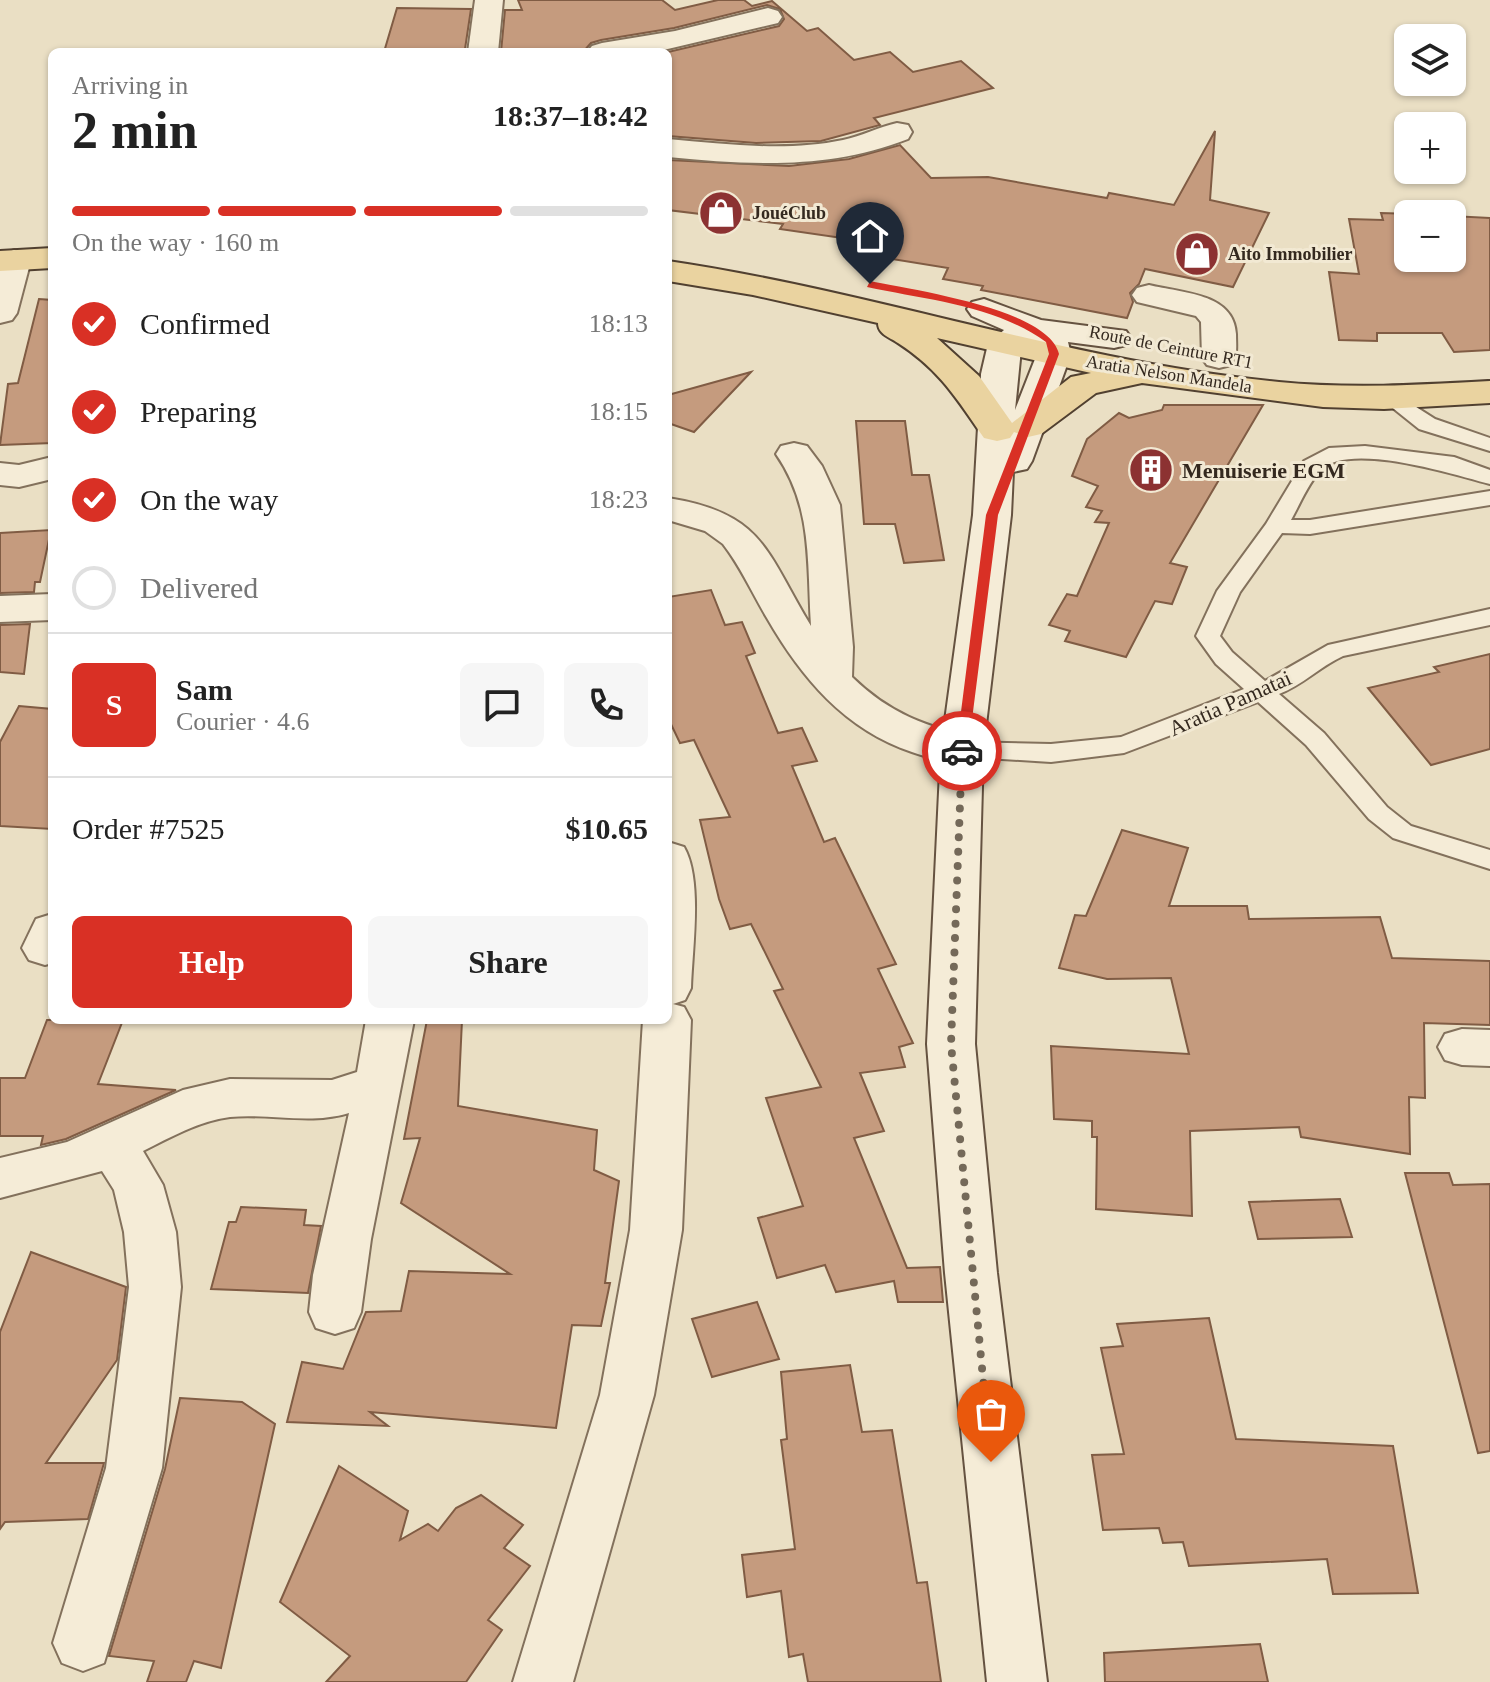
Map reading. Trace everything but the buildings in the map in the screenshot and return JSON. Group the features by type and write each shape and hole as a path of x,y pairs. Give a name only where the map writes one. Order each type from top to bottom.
{"main road":[{"name":"Route de Ceinture RT1","path":"672,251 834,278 1219,358 1365,374 1490,369"},
{"path":"7,260 48,258"},
{"name":"Aratia Nelson Mandela","path":"672,272 729,279 1032,343 1144,372 1294,393 1391,397 1490,392"},
{"path":"847,304 911,335 963,379 984,403 1013,428 1084,385 1144,372"}],"street":[{"path":"483,48 489,0"},
{"path":"626,48 675,40 768,17"},
{"path":"672,148 783,157 859,145 897,132"},
{"path":"0,313 7,260"},
{"path":"1149,295 1208,309 1218,320 1219,358"},
{"path":"984,309 1032,343 1114,338"},
{"path":"1017,1682 969,1258 951,1044 962,750 992,515 1032,343"},
{"path":"1013,428 999,374 1032,343"},
{"path":"794,454 809,474 821,505 833,647 832,678"},
{"path":"0,474 19,476 48,469"},
{"path":"672,510 709,517 739,536 751,550 799,638 862,711 894,732 936,747 962,750"},
{"path":"0,609 48,607"},
{"path":"335,1312 339,1259 358,1185 389,1024"},
{"path":"543,1682 627,1395 656,1230 667,1024"},
{"path":"0,1178 77,1160 183,1109 230,1098 332,1099 377,1085"},
{"path":"83,1643 134,1468 155,1287 150,1232 138,1185 112,1145"}],"lane":[{"path":"1391,397 1427,424 1490,445"},
{"path":"1490,477 1454,464 1365,453 1329,455 1312,466 1276,526 1229,591 1208,636 1224,658 1315,739 1378,813 1402,832 1490,860"},
{"path":"1276,526 1310,527 1490,498"},
{"name":"Aratia Pamatai","path":"962,750 1051,753 1102,750 1151,737 1289,681 1312,661 1336,650 1490,617"}],"way so far":[{"path":"962,751 951,1044 991,1462"}],"place":[{"name":"JouéClub","path":"721,213"},
{"name":"Aito Immobilier","path":"1197,254"},
{"name":"Menuiserie EGM","path":"1151,470"}],"route":[{"path":"870,284 984,309 1037,331 1051,341 1054,354 992,515 962,751"}]}
